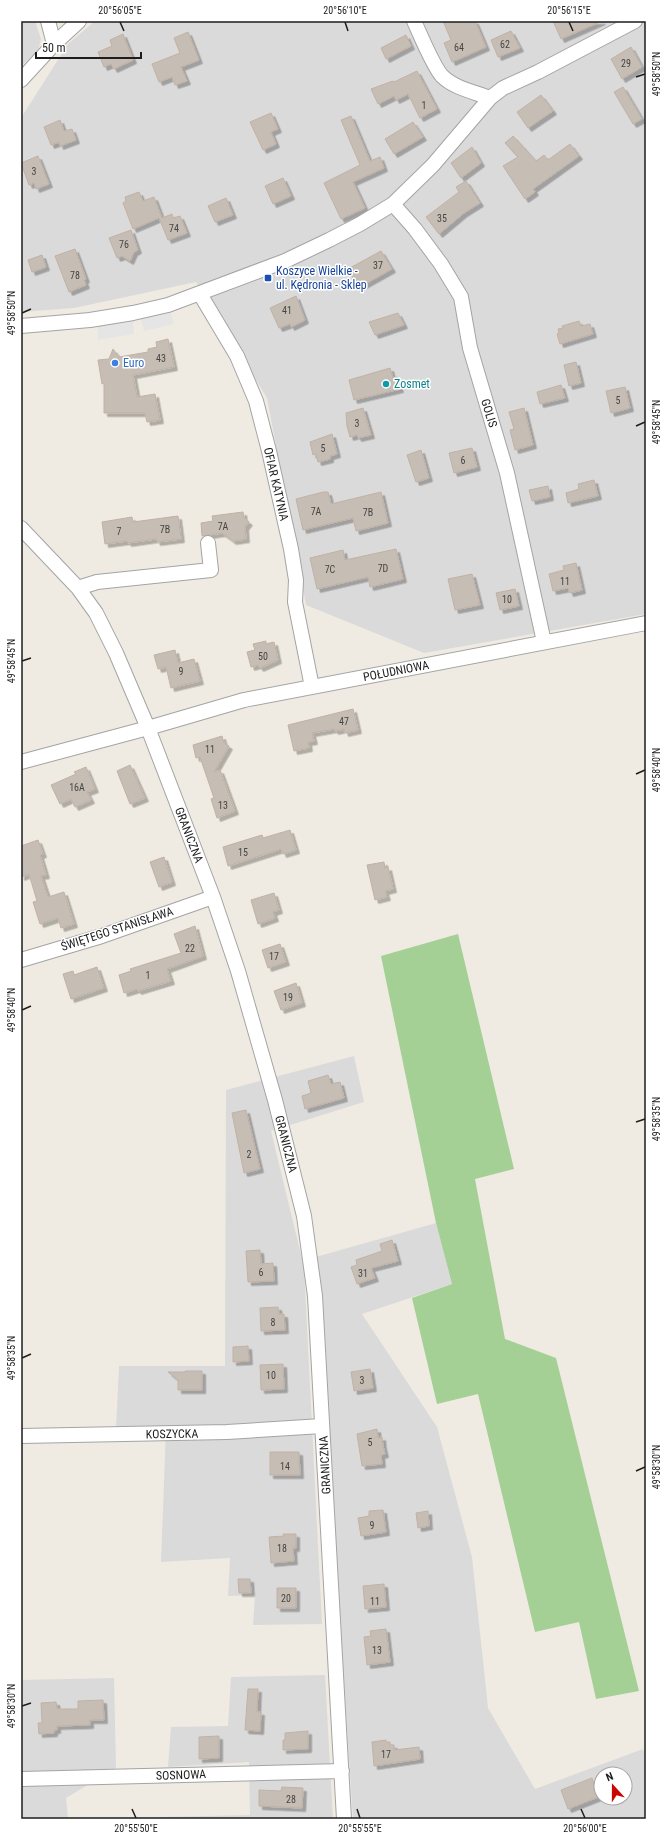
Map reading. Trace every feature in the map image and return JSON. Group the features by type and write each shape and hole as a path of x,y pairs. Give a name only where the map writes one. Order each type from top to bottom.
{"street":[{"path":"48,21 54,44"},
{"path":"21,80 54,44 79,21"},
{"path":"414,21 426,48 442,76 455,85 490,98"},
{"path":"21,326 90,320 133,313 168,305 285,261 360,224 393,204 433,165 490,98 503,88 538,72 635,21"},
{"name":"GOLIS","path":"393,204 441,264 461,297 470,348 507,473 544,642"},
{"name":"OFIAR KATYNIA","path":"200,294 237,356 256,401 291,549 296,580 295,602 312,688"},
{"name":"GRANICZNA","path":"21,528 78,588 100,619 116,653 148,728 213,897 243,986 275,1100 304,1216 315,1296 344,1819"},
{"path":"78,588 97,582 211,570 208,543"},
{"name":"POŁUDNIOWA","path":"21,762 148,728 244,700 646,623"},
{"name":"ŚWIĘTEGO STANISŁAWA","path":"21,960 102,936 213,897"},
{"name":"KOSZYCKA","path":"21,1436 227,1432 322,1426"},
{"name":"SOSNOWA","path":"21,1779 342,1771"}],"shaded area":[{"path":"21,21 35,21 41,39 38,51 21,66"},
{"path":"95,21 646,21 646,614 424,653 306,605 267,398 196,282 74,308 21,312 21,118 68,44"},
{"path":"170,311 174,324 144,331 140,317"},
{"path":"133,321 134,334 98,340 98,326"},
{"path":"354,1056 364,1102 271,1131 304,1267 322,1624 253,1625 255,1595 228,1596 230,1558 161,1562 166,1429 116,1428 119,1366 225,1366 226,1090"},
{"path":"436,1223 452,1284 362,1314 437,1427 472,1557 488,1708 535,1789 593,1768 593,1806 633,1806 633,1766 597,1766 643,1749 646,1759 646,1819 353,1819 316,1257"},
{"path":"325,1675 333,1819 161,1819 161,1817 250,1815 249,1762 168,1767 171,1727 228,1726 231,1677"},
{"path":"114,1678 116,1768 66,1798 68,1819 21,1819 21,1680"}],"green space":[{"path":"458,934 514,1169 475,1179 505,1339 556,1358 639,1691 596,1699 579,1622 535,1632 478,1394 437,1404 412,1298 452,1284 436,1223 381,956"}],"building":[{"path":"443,21 475,21 486,47 452,62 444,43 451,40"},
{"path":"553,21 602,21 561,39"},
{"path":"511,31 520,48 498,57 491,40"},
{"path":"188,32 199,60 181,67 187,81 175,85 172,77 159,82 152,64 180,53 174,38"},
{"path":"123,34 133,60 114,69 111,64 104,67 98,52 112,46 110,40"},
{"path":"406,35 411,46 386,59 381,48"},
{"path":"631,47 642,67 622,79 611,59"},
{"path":"417,71 437,109 420,118 408,94 396,100 394,96 378,104 371,89 393,81 394,82"},
{"path":"623,87 642,119 633,124 614,92"},
{"path":"541,95 553,111 528,128 517,112"},
{"path":"271,113 278,129 271,132 276,144 263,150 250,122"},
{"path":"351,116 370,161 380,157 384,168 353,182 365,208 341,219 324,183 360,165 341,120"},
{"path":"60,120 64,131 72,129 76,140 60,146 59,142 51,145 44,127"},
{"path":"413,122 423,137 394,154 385,139"},
{"path":"513,136 536,161 544,155 548,160 570,144 579,156 533,189 535,192 525,199 503,166 518,157 505,143"},
{"path":"472,147 481,163 461,178 451,163"},
{"path":"38,156 49,184 36,189 34,183 29,185 21,163"},
{"path":"283,178 291,196 273,204 265,186"},
{"path":"466,181 480,203 464,213 439,234 426,217 459,192 456,187"},
{"path":"139,192 143,201 154,197 162,218 172,214 173,218 180,216 187,233 168,240 159,218 133,229 123,203 126,201 125,197"},
{"path":"226,198 233,215 215,222 208,206"},
{"path":"131,230 138,250 134,252 130,261 122,256 117,258 109,238"},
{"path":"75,249 86,279 84,280 86,285 69,292 55,256"},
{"path":"381,251 392,269 358,288 348,269"},
{"path":"42,255 46,267 32,272 28,260"},
{"path":"296,296 305,320 291,327 290,324 279,328 270,308"},
{"path":"398,313 404,325 375,335 369,322"},
{"path":"579,321 581,326 590,324 593,334 560,344 557,334 559,333 558,329 563,328 562,326"},
{"path":"168,339 174,367 133,375 137,397 155,394 160,420 147,422 145,413 104,413 104,383 102,384 98,360 109,359 113,349 119,357 148,352 148,349 157,347 156,342"},
{"path":"576,362 581,383 569,386 564,365"},
{"path":"390,368 393,378 397,377 400,389 354,400 349,380"},
{"path":"561,385 565,398 540,404 537,392"},
{"path":"625,387 630,408 611,413 606,391"},
{"path":"363,408 371,435 358,438 357,435 350,437 346,413"},
{"path":"524,408 533,445 515,450 510,430 514,429 509,412"},
{"path":"332,434 337,454 330,456 330,459 318,462 316,454 313,455 310,442"},
{"path":"472,448 477,467 454,473 449,453"},
{"path":"421,450 429,478 416,482 407,455"},
{"path":"594,480 598,496 568,503 566,493 579,489 578,484"},
{"path":"548,486 550,497 532,501 529,490"},
{"path":"328,492 331,504 381,492 388,523 356,531 353,518 303,530 296,499"},
{"path":"243,512 244,518 249,522 245,527 246,539 233,541 222,533 202,536 201,523 213,521 212,516"},
{"path":"178,516 181,539 157,542 156,539 128,543 127,541 105,544 102,522 132,517 133,522"},
{"path":"396,549 403,579 370,587 368,577 317,589 310,558 343,550 345,560"},
{"path":"576,563 582,590 570,593 568,588 553,591 549,574 564,570 563,566"},
{"path":"472,574 480,605 455,610 448,579"},
{"path":"515,589 519,606 500,610 496,593"},
{"path":"266,641 266,644 274,642 278,660 260,668 258,665 251,667 247,652 255,650 253,644"},
{"path":"175,650 178,663 194,659 200,681 171,688 166,667 158,669 154,655"},
{"path":"353,709 358,730 345,733 344,729 335,731 334,729 312,733 314,741 308,742 309,748 294,751 288,725"},
{"path":"222,736 224,743 229,746 214,772 220,770 235,811 217,818 211,799 214,798 200,757 196,758 193,745"},
{"path":"130,765 145,798 130,804 117,771"},
{"path":"86,767 95,789 87,792 91,800 75,807 71,799 60,804 51,785 76,774 74,772"},
{"path":"290,830 296,850 283,854 281,849 228,866 223,847 262,835 263,838"},
{"path":"38,840 43,854 40,855 46,875 41,876 48,897 64,892 74,924 61,928 58,918 40,924 33,902 37,901 29,874 21,877 21,846"},
{"path":"164,857 172,882 159,887 150,862"},
{"path":"384,862 385,868 388,867 393,889 385,891 387,897 375,900 367,865"},
{"path":"274,893 279,910 273,912 275,918 258,924 251,900"},
{"path":"195,926 203,956 167,969 171,981 138,991 137,989 124,993 119,975 131,971 130,969 181,953 174,934"},
{"path":"280,944 286,962 268,968 262,950"},
{"path":"97,967 104,988 71,999 63,974 73,971 74,975"},
{"path":"296,983 302,1003 281,1010 274,991"},
{"path":"328,1075 331,1084 340,1082 344,1098 305,1109 302,1096 311,1093 308,1081"},
{"path":"246,1110 260,1169 244,1173 232,1113"},
{"path":"392,1240 398,1261 371,1268 375,1278 357,1284 351,1267 357,1265 356,1260 382,1251 380,1244"},
{"path":"260,1250 261,1264 273,1263 274,1281 248,1282 246,1251"},
{"path":"278,1307 279,1314 284,1314 285,1330 261,1331 260,1308"},
{"path":"248,1346 249,1361 233,1362 233,1347"},
{"path":"283,1364 284,1389 261,1390 260,1365"},
{"path":"370,1369 373,1388 354,1391 351,1372"},
{"path":"202,1371 202,1390 178,1390 178,1380 168,1372"},
{"path":"377,1429 378,1438 382,1437 385,1454 381,1455 382,1464 362,1466 357,1434"},
{"path":"270,1452 299,1452 300,1475 270,1475"},
{"path":"383,1510 386,1532 361,1536 358,1518 369,1516 369,1511"},
{"path":"428,1511 429,1526 418,1528 416,1513"},
{"path":"283,1534 296,1534 296,1548 293,1548 294,1561 271,1563 269,1537 284,1536"},
{"path":"238,1579 250,1579 251,1593 239,1593"},
{"path":"384,1584 386,1607 365,1609 363,1586"},
{"path":"277,1588 296,1588 296,1608 277,1608"},
{"path":"386,1629 390,1662 367,1665 364,1637 371,1636 370,1631"},
{"path":"248,1689 258,1689 257,1712 261,1712 260,1731 245,1730"},
{"path":"103,1700 104,1720 90,1720 90,1725 57,1726 57,1730 54,1730 54,1733 39,1734 38,1723 42,1723 41,1703 56,1702 57,1709 78,1709 78,1701"},
{"path":"308,1731 308,1749 283,1750 285,1733"},
{"path":"219,1736 219,1758 199,1759 199,1737"},
{"path":"386,1740 386,1742 390,1742 390,1745 394,1745 394,1750 419,1747 420,1759 374,1766 372,1742"},
{"path":"592,1778 593,1799 568,1809 561,1790"},
{"path":"282,1787 303,1788 302,1808 259,1806 259,1790 281,1791"}],"place":[{"name":"Koszyce Wielkie - ul. Kędronia - Sklep","path":"268,278"},
{"name":"Euro","path":"115,363"},
{"name":"Zosmet","path":"386,384"}]}
